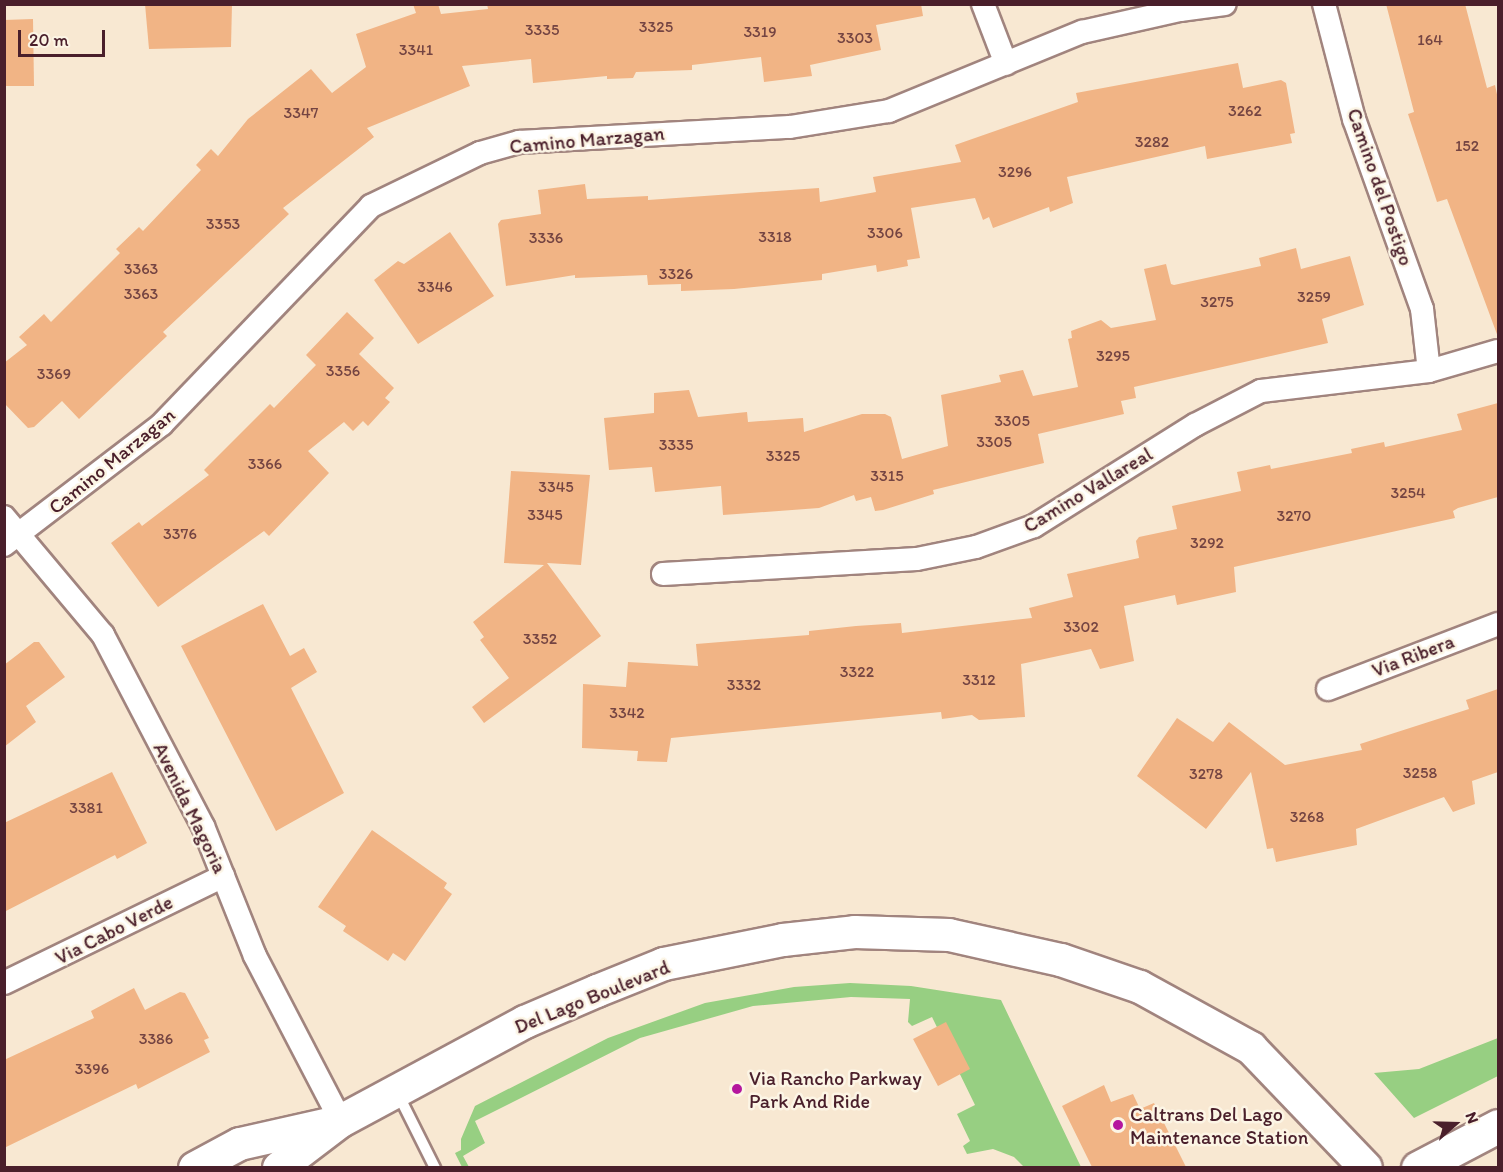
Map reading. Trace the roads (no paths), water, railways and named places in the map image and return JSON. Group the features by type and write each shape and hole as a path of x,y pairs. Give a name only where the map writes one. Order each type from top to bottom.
{"highway":[{"path":"1418,1167 1498,1126"}],"main road":[{"name":"Del Lago Boulevard","path":"279,1167 341,1121 525,1022 664,964 783,940 855,932 949,935 1061,960 1140,987 1251,1048 1366,1167"},
{"name":"Del Lago Boulevard","path":"195,1167 240,1144 341,1121"}],"street":[{"path":"983,4 1006,64"},
{"name":"Camino Marzagan","path":"11,541 162,424 370,206 480,153 519,142 790,127 889,111 1082,32 1180,10 1225,4"},
{"name":"Camino del Postigo","path":"1324,4 1354,119 1422,309 1429,371"},
{"name":"Camino Vallareal","path":"663,574 917,559 976,548 1034,526 1195,425 1261,391 1429,371 1498,351"},
{"name":"Avenida Magoria","path":"4,517 11,541 103,635 203,826 255,956 341,1121"},
{"name":"Via Ribera","path":"1328,689 1498,624"},
{"name":"Via Cabo Verde","path":"4,983 223,876"}],"lane":[{"path":"397,1091 435,1167"}],"place":[{"name":"Via Rancho Parkway Park And Ride","path":"737,1089"},
{"name":"Caltrans Del Lago Maintenance Station","path":"1118,1125"}]}
